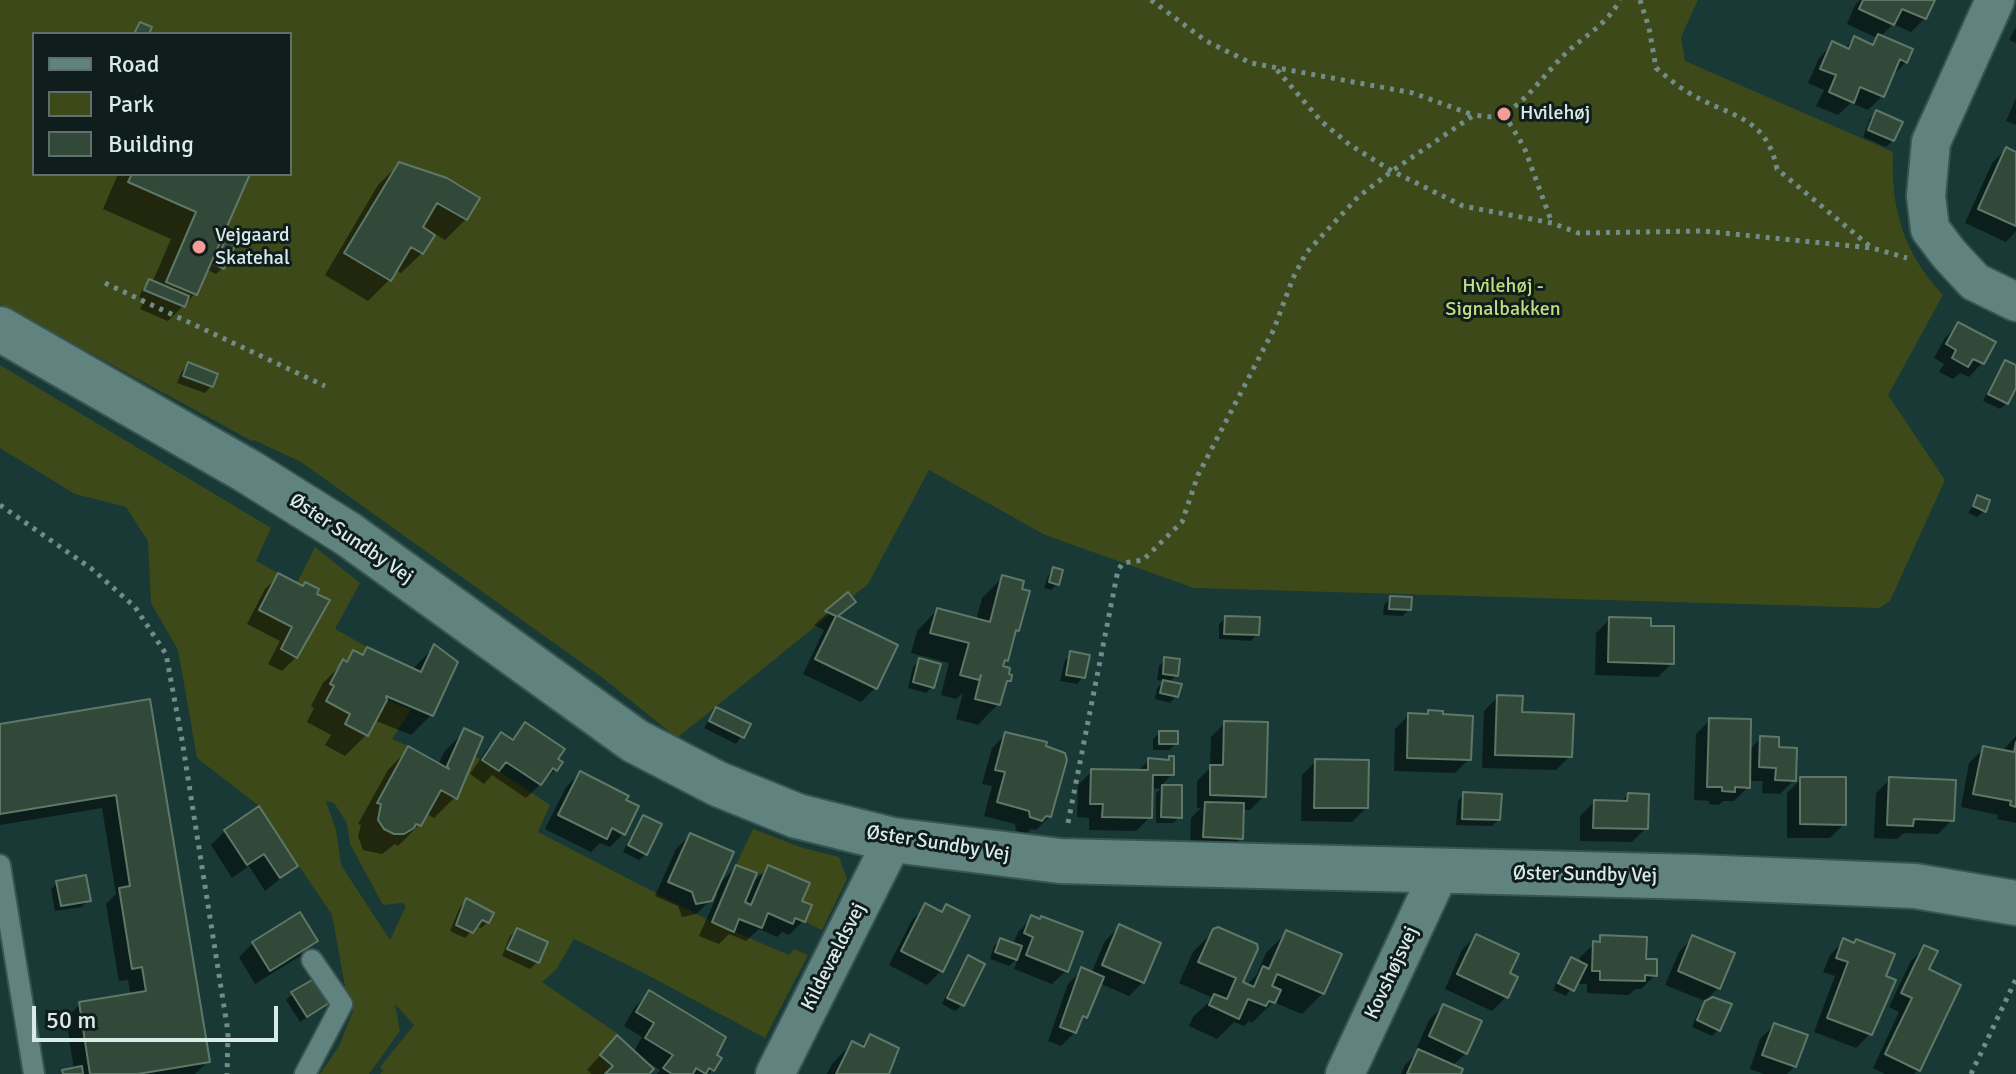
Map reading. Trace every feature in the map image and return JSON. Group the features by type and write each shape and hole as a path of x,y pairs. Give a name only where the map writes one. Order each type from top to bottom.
{"street":[{"path":"1995,0 1931,142 1926,196 1930,229 1960,266 1975,282 2016,302"},
{"name":"Øster Sundby Vej","path":"0,329 249,472 348,534 635,741 718,784 797,816 893,840 1060,861 1439,873 1698,877 1915,886 2016,903"},
{"name":"Kildevældsvej","path":"775,1074 893,840"},
{"name":"Kovshøjsvej","path":"1345,1074 1439,873"}],"lane":[{"path":"0,865 34,1074"},
{"path":"305,1074 342,1004 312,960"}],"path":[{"path":"1151,0 1206,41 1251,63 1413,93 1474,115 1494,117 1504,114 1544,79 1565,54 1613,14 1620,0"},
{"path":"1640,0 1656,68 1687,92 1757,126 1775,156 1777,169 1872,248"},
{"path":"1277,70 1321,121 1350,145 1392,171 1463,206 1552,223 1578,233 1703,231 1872,248 1929,264 1960,266"},
{"path":"1504,114 1524,147 1552,223"},
{"path":"1060,861 1118,570 1123,563 1143,560 1182,522 1198,475 1274,329 1306,253 1358,197 1474,115"},
{"path":"105,283 325,386"},
{"path":"0,505 92,569 135,607 166,654 228,1032 227,1074"},
{"path":"1971,1074 2016,979"}],"green space":[{"name":"Hvilehøj - Signalbakken","path":"0,0 1698,0 1681,37 1685,61 1893,152 1894,192 1902,229 1918,263 1943,295 1888,395 1945,480 1890,601 1879,608 1194,588 1045,535 929,470 868,584 677,738 603,678 301,462 252,441 0,304"},
{"path":"0,365 271,528 256,561 278,573 259,609 292,627 281,650 297,658 329,601 317,594 319,589 306,582 303,586 297,583 315,547 360,583 335,629 367,647 363,655 353,650 347,662 344,660 330,684 334,686 326,701 350,714 345,724 367,736 387,700 411,710 392,739 408,746 378,803 381,804 380,821 384,828 403,834 416,824 421,826 441,790 457,798 474,756 482,760 550,805 538,832 712,922 789,955 794,949 808,955 765,1038 574,939 556,970 542,982 618,1034 600,1054 613,1066 605,1074 380,1074 383,1071 380,1067 414,1025 395,1004 400,1031 369,1074 320,1074 339,1046 353,1011 346,992 332,915 259,806 197,758 178,650 151,603 148,541 126,507 75,494 0,448","holes":["326,801 334,803 347,823 350,844 383,905 402,903 406,906 390,940 341,865 336,830"]},
{"path":"753,829 803,848 839,857 847,879 822,930 805,922 812,906 802,901 810,883 768,865 763,875 736,865"}],"building":[{"path":"1863,0 1935,0 1926,19 1902,9 1894,25 1859,9"},
{"path":"140,22 152,27 150,32 135,32"},
{"path":"1878,34 1913,49 1907,63 1900,59 1884,97 1860,87 1854,103 1829,92 1836,75 1820,69 1832,41 1849,49 1854,36 1873,45"},
{"path":"1876,110 1903,122 1894,141 1868,130"},
{"path":"2006,147 2016,152 2016,226 1978,209"},
{"path":"399,162 447,178 480,198 467,220 437,203 423,227 435,235 423,254 411,247 391,281 344,253"},
{"name":"Vejgaard Skatehal","path":"131,176 249,176 197,295 166,282 196,212 128,182"},
{"path":"227,237 237,242 224,269 214,264"},
{"path":"149,279 189,296 185,307 144,290"},
{"path":"1958,322 1996,342 1984,364 1973,359 1968,367 1952,358 1956,350 1946,344"},
{"path":"2005,360 2016,365 2016,388 2008,404 1988,394"},
{"path":"188,362 218,374 213,387 183,376"},
{"path":"1977,495 1990,500 1986,512 1973,506"},
{"path":"1053,567 1063,570 1059,585 1049,582"},
{"path":"278,573 303,586 305,582 319,589 317,594 330,600 297,658 281,649 292,627 259,610"},
{"path":"1002,575 1024,581 1022,589 1030,591 1019,631 1016,630 1008,661 1005,660 1003,666 1010,668 1009,674 1012,675 1011,681 1007,681 1000,705 975,699 981,675 979,680 960,675 969,643 930,633 937,608 990,622"},
{"path":"848,592 856,602 838,616 898,645 877,689 815,659 836,616 825,611"},
{"path":"1390,596 1412,597 1411,610 1389,609"},
{"path":"1225,616 1260,617 1259,635 1224,634"},
{"path":"1609,617 1651,618 1651,626 1674,626 1674,664 1608,662"},
{"path":"434,644 458,662 433,716 386,696 387,700 368,736 345,724 350,714 326,701 334,686 330,684 343,659 347,662 353,650 363,655 367,647 421,672"},
{"path":"1070,651 1090,655 1085,678 1066,675"},
{"path":"1164,657 1180,659 1178,676 1163,674"},
{"path":"919,658 941,664 934,688 913,682"},
{"path":"1163,680 1182,684 1178,697 1160,693"},
{"path":"1497,695 1523,696 1522,712 1574,714 1572,757 1495,755"},
{"path":"150,699 210,1062 138,1074 90,1074 79,1002 146,991 142,967 132,969 119,888 130,886 116,795 0,814 0,724"},
{"path":"716,707 751,724 744,738 709,721"},
{"path":"1428,710 1473,716 1471,760 1407,758 1408,713 1428,714"},
{"path":"1709,718 1751,719 1750,788 1735,787 1735,792 1722,791 1722,787 1707,787"},
{"path":"1224,721 1268,722 1266,797 1210,795 1210,765 1223,765"},
{"path":"525,722 565,749 558,759 563,762 557,771 553,768 541,785 506,762 499,771 482,760 501,732 513,740"},
{"path":"464,728 483,737 457,799 441,790 421,826 416,824 404,834 394,834 384,829 378,820 381,804 377,803 408,746 449,769 447,766"},
{"path":"1159,731 1178,731 1178,744 1159,744"},
{"path":"1005,732 1047,742 1046,746 1065,753 1067,760 1051,817 1046,816 1042,821 1030,817 1029,811 997,802 1005,772 995,770"},
{"path":"1760,736 1779,737 1779,747 1797,748 1796,781 1775,780 1776,768 1759,767"},
{"path":"2016,742 2016,807 2010,805 2011,801 1973,794 1983,746 2014,752"},
{"path":"1169,756 1174,756 1174,775 1153,775 1152,818 1102,817 1103,804 1090,804 1091,769 1148,770 1148,758 1169,760"},
{"path":"1315,759 1369,760 1368,808 1314,808"},
{"path":"580,771 629,796 626,800 639,806 625,835 612,828 607,839 558,815"},
{"path":"1800,777 1846,777 1846,825 1800,824"},
{"path":"1889,777 1956,780 1954,821 1914,819 1913,826 1887,825"},
{"path":"1162,785 1182,785 1182,818 1161,817"},
{"path":"1463,792 1502,794 1500,820 1462,819"},
{"path":"1628,793 1649,794 1648,829 1593,828 1594,800 1627,801"},
{"path":"1205,802 1244,803 1243,839 1203,837"},
{"path":"259,806 298,866 280,878 264,854 247,865 224,830"},
{"path":"643,815 662,824 647,855 628,845"},
{"path":"690,833 734,852 712,901 696,904 692,892 668,882"},
{"path":"736,865 757,873 745,902 751,905 768,865 810,883 802,901 812,905 805,922 795,918 793,924 768,913 762,928 739,919 734,932 712,922"},
{"path":"86,875 91,901 61,906 56,881"},
{"path":"466,898 494,913 489,923 482,920 473,933 456,925"},
{"path":"925,903 942,912 946,904 970,916 943,972 901,951"},
{"path":"300,912 318,941 270,971 252,942"},
{"path":"1031,915 1083,932 1068,972 1026,955 1033,937 1024,933"},
{"path":"1119,924 1161,943 1144,983 1102,965"},
{"path":"1218,927 1257,944 1258,949 1243,982 1254,987 1263,966 1269,969 1286,930 1342,954 1324,994 1277,974 1272,986 1281,990 1275,1003 1269,1001 1266,1006 1248,999 1239,1019 1209,1005 1214,994 1227,999 1236,978 1198,962 1213,929"},
{"path":"517,928 548,942 539,963 507,949"},
{"path":"1476,934 1519,954 1510,973 1518,977 1508,998 1457,974"},
{"path":"1600,935 1647,937 1646,959 1657,959 1657,976 1645,975 1645,981 1600,980 1600,971 1592,971 1593,941 1600,942"},
{"path":"1692,935 1735,953 1720,989 1678,971"},
{"path":"1000,938 1022,946 1017,960 995,952"},
{"path":"1843,938 1854,943 1856,939 1895,954 1886,976 1896,980 1872,1035 1827,1018 1848,962 1836,958"},
{"path":"1924,945 1938,951 1929,969 1961,985 1920,1071 1885,1054 1912,998 1901,993"},
{"path":"968,955 985,964 964,1006 947,998"},
{"path":"1571,957 1587,965 1574,991 1558,983"},
{"path":"1081,967 1104,977 1087,1018 1083,1016 1076,1033 1060,1027"},
{"path":"314,979 329,1003 307,1017 291,992"},
{"path":"649,990 726,1037 717,1055 722,1058 714,1071 709,1068 706,1074 696,1068 693,1074 672,1074 663,1068 673,1055 645,1038 654,1023 636,1012"},
{"path":"1713,997 1732,1004 1720,1031 1697,1020 1705,1001"},
{"path":"1443,1004 1482,1021 1467,1054 1429,1036"},
{"path":"1774,1023 1808,1035 1796,1067 1762,1055"},
{"path":"870,1034 899,1048 889,1074 836,1074 852,1041 864,1047"},
{"path":"617,1035 654,1069 649,1074 605,1074 613,1066 600,1055"},
{"path":"1418,1049 1463,1069 1461,1074 1407,1074"},
{"path":"82,1066 83,1074 63,1074 62,1070"}],"place":[{"name":"Hvilehøj","path":"1504,114"},
{"name":"Vejgaard Skatehal","path":"199,247"}]}
